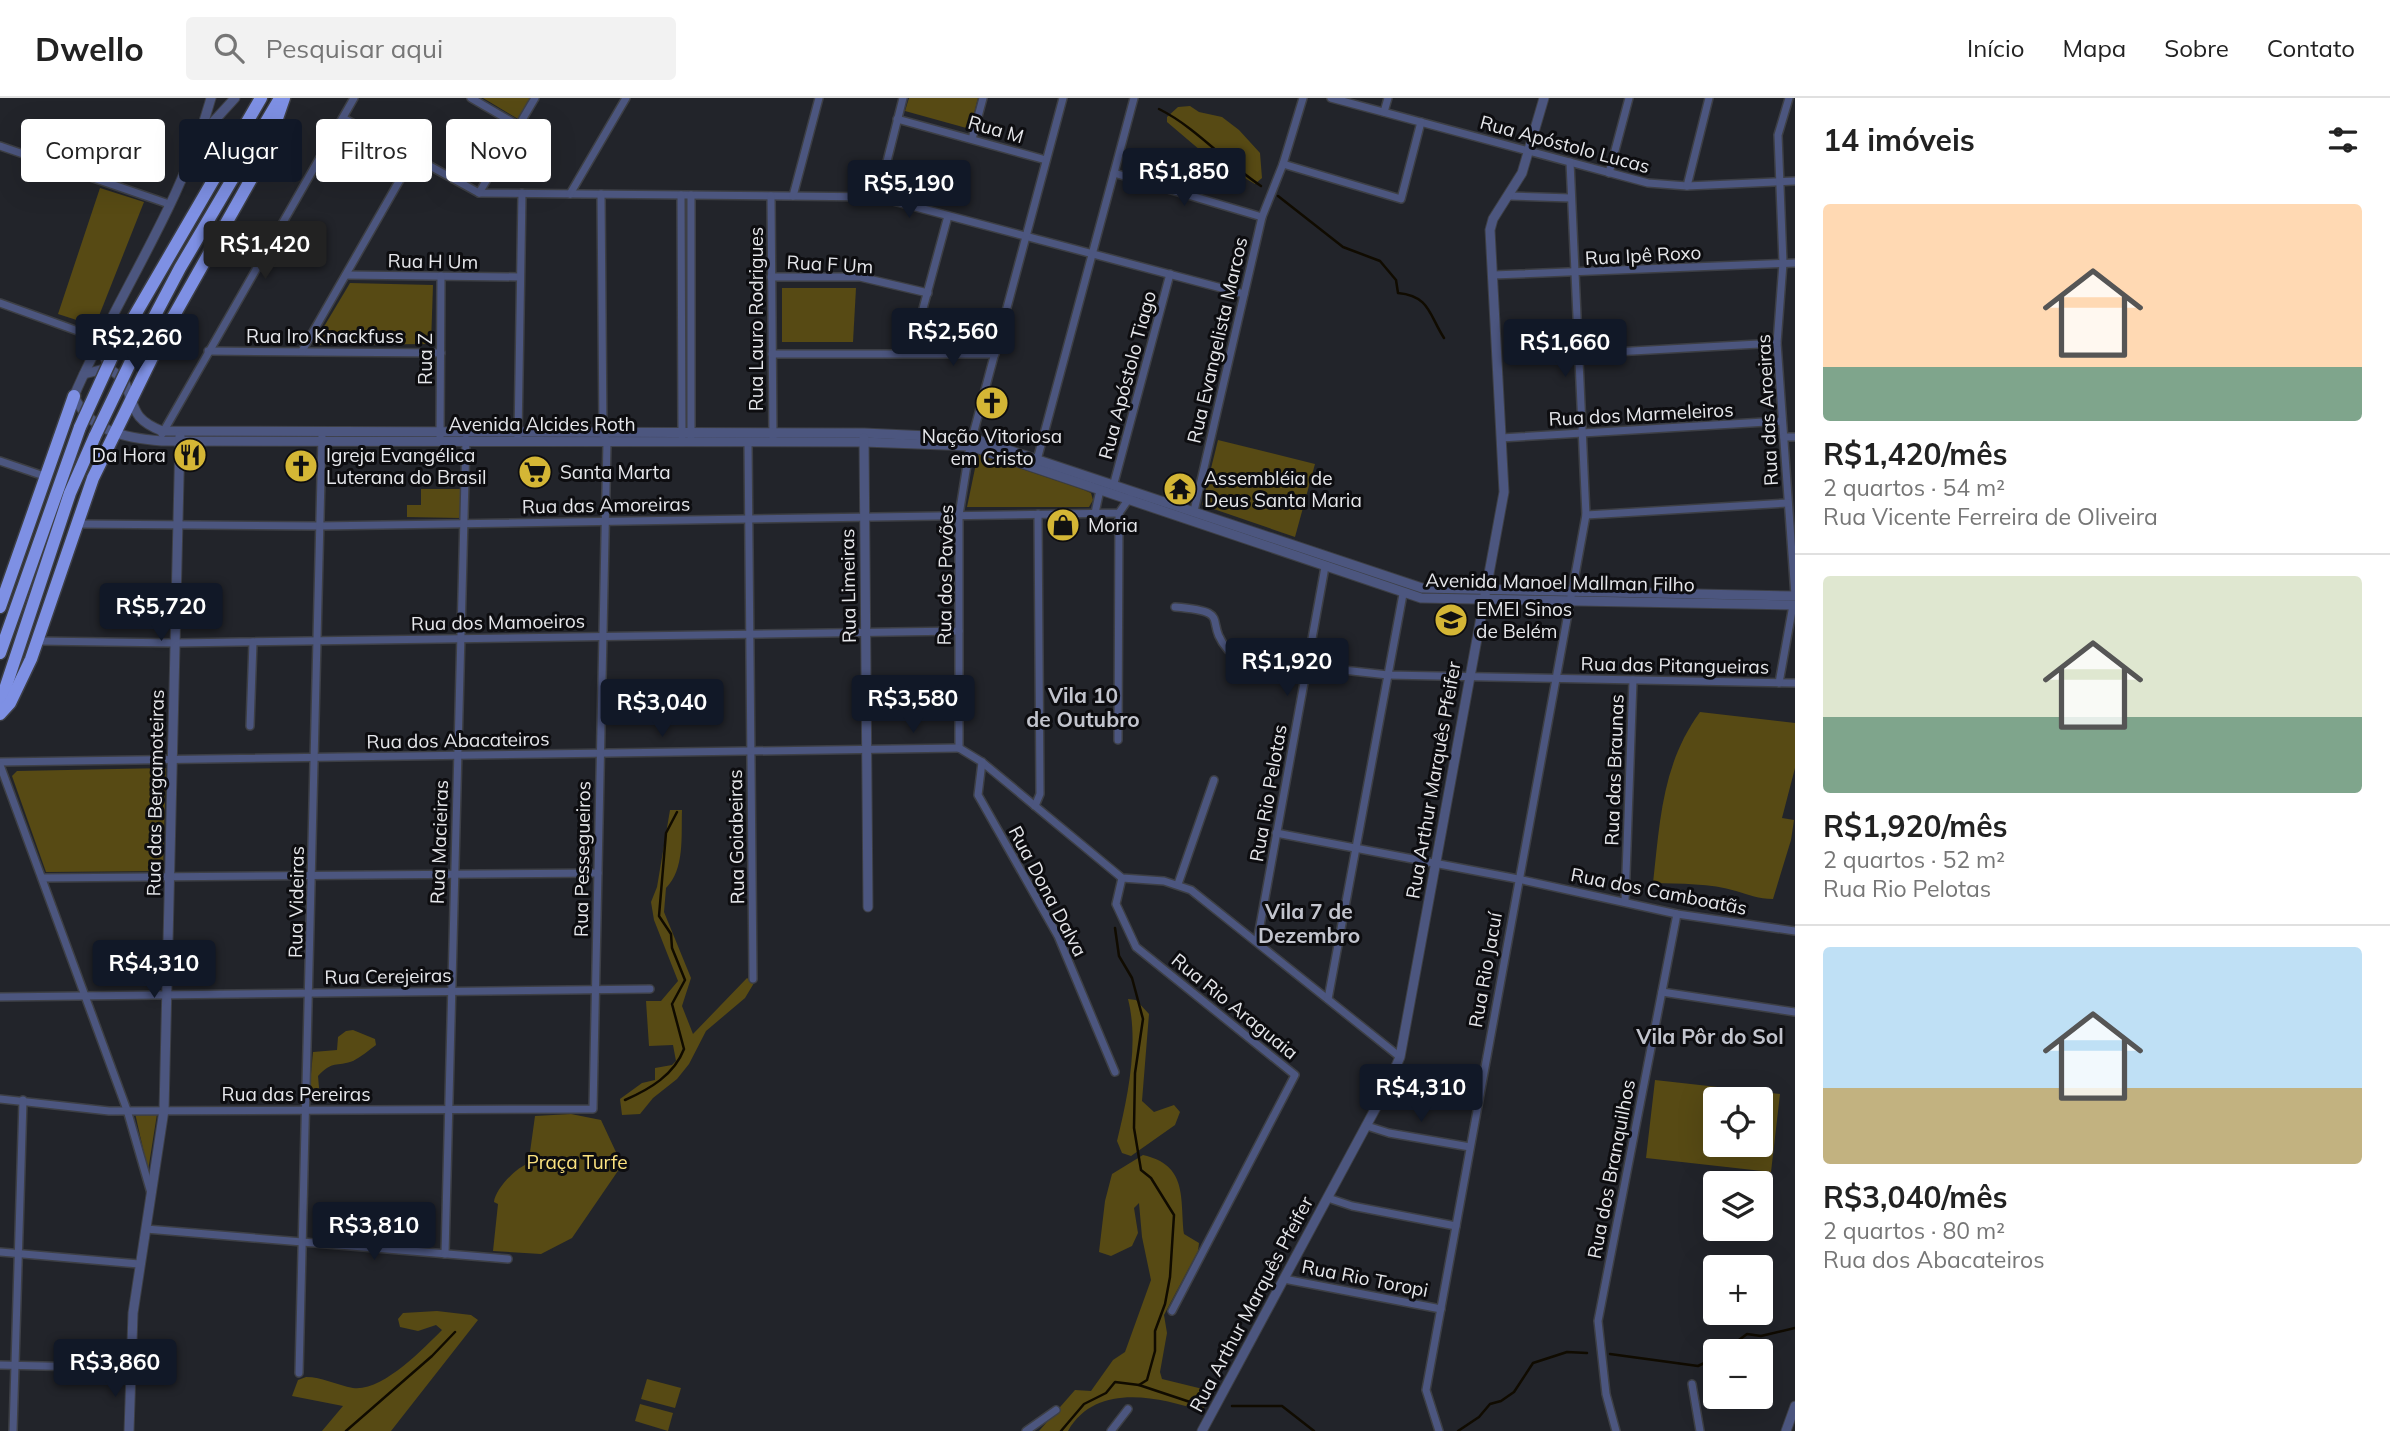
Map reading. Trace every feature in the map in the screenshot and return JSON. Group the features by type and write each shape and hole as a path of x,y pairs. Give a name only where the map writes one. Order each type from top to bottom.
{"highway":[{"path":"0,653 80,426 117,346 261,98"},
{"path":"0,704 70,493 95,436 180,268 282,98"},
{"path":"0,714 10,703 38,640 93,478 163,335 264,156 282,98"},
{"path":"0,607 74,396"}],"street":[{"path":"204,119 211,98"},
{"path":"213,119 235,98"},
{"path":"162,441 162,431 354,98"},
{"path":"471,98 507,119"},
{"path":"523,119 535,98"},
{"path":"570,194 626,98"},
{"path":"793,196 819,98"},
{"path":"878,197 903,98"},
{"path":"972,139 983,98"},
{"name":"Rua dos Pavões","path":"959,748 959,515 971,442 1063,98"},
{"path":"1037,460 1134,98"},
{"name":"Rua Evangelista Marcos","path":"1194,510 1262,218 1283,164 1303,98"},
{"name":"Rua Apóstolo Lucas","path":"1331,98 1648,183 1687,186 1795,181"},
{"path":"1384,112 1388,98"},
{"name":"Rua Arthur Marquês Pfeifer","path":"1206,1430 1401,1057 1504,492 1493,275 1493,219 1510,196 1529,152 1544,98"},
{"path":"1609,173 1629,98"},
{"path":"1687,186 1709,98"},
{"name":"Rua das Aroeiras","path":"1779,683 1794,602 1792,515 1788,503 1777,343 1783,264 1778,135 1789,98"},
{"name":"Rua M","path":"897,119 1046,160"},
{"path":"1283,164 1401,200 1421,122"},
{"path":"0,146 169,204"},
{"name":"Rua Rio Jacuí","path":"1439,1431 1426,1390 1586,515 1570,162"},
{"path":"432,167 479,193 878,197 1244,294"},
{"path":"1114,173 1262,218"},
{"path":"115,435 80,409 74,396 179,181"},
{"path":"302,351 399,182"},
{"path":"479,193 486,182"},
{"path":"518,437 522,193"},
{"name":"Rua Pessegueiros","path":"593,1109 605,520 601,194"},
{"path":"681,195 681,319 686,438"},
{"path":"686,438 691,320 691,195"},
{"name":"Rua Lauro Rodrigues","path":"771,196 773,438"},
{"path":"1510,196 1571,198"},
{"path":"911,354 948,216"},
{"name":"Rua Ipê Roxo","path":"1493,275 1575,274 1795,263"},
{"name":"Rua Apóstolo Tiago","path":"1114,483 1170,274"},
{"name":"Rua H Um","path":"346,275 520,277"},
{"name":"Rua Z","path":"440,437 442,276"},
{"name":"Rua F Um","path":"771,276 860,277 928,293"},
{"path":"0,303 100,339"},
{"path":"681,319 691,320"},
{"path":"100,339 108,368 124,381 130,403 146,424 162,431"},
{"path":"1578,354 1777,343"},
{"name":"Rua Iro Knackfuss","path":"208,351 441,353"},
{"path":"772,354 995,354"},
{"path":"84,374 108,368"},
{"name":"Rua dos Marmeleiros","path":"1501,438 1782,421"},
{"name":"Avenida Alcides Roth","path":"162,431 322,436 864,437 971,442"},
{"name":"Rua das Bergamoteiras","path":"129,1431 130,1368 139,1264 164,1110 169,995 180,431"},
{"name":"Avenida Alcides Roth","path":"115,435 162,441 322,436"},
{"name":"Rua Videiras","path":"299,1373 322,436"},
{"name":"Rua Macieiras","path":"446,1254 466,437"},
{"name":"Rua Limeiras","path":"864,437 868,907"},
{"path":"1784,437 1795,437"},
{"name":"Avenida Alcides Roth","path":"686,438 748,442 773,438"},
{"name":"Rua Goiabeiras","path":"748,442 752,979"},
{"name":"Avenida Manoel Mallman Filho","path":"971,442 1114,483 1422,588 1485,594 1794,602"},
{"name":"Avenida Manoel Mallman Filho","path":"971,442 1100,490 1403,593 1421,598 1485,594"},
{"path":"0,461 44,476"},
{"path":"1118,740 1119,513 1129,500 1132,489"},
{"path":"1096,513 1100,490"},
{"path":"1586,515 1788,503"},
{"name":"Rua das Amoreiras","path":"77,524 178,527 320,526 1119,513"},
{"path":"1035,806 1040,794 1038,514"},
{"name":"Rua Rio Pelotas","path":"1257,942 1325,567"},
{"path":"1328,999 1403,593"},
{"name":"Rua das Pitangueiras","path":"1175,607 1203,609 1211,614 1218,623 1221,643 1227,650 1307,666 1388,675 1795,683"},
{"name":"Rua dos Mamoeiros","path":"38,640 176,643 959,631"},
{"path":"250,726 253,642"},
{"name":"Rua das Braunas","path":"1625,902 1633,680"},
{"path":"959,748 982,762 1122,878 1178,884 1191,890 1401,1057"},
{"name":"Rua dos Abacateiros","path":"0,763 959,748"},
{"name":"Rua Dona Dalva","path":"982,762 978,795 1053,927 1115,1072"},
{"path":"0,763 127,1111 152,1197"},
{"path":"1178,884 1214,780"},
{"name":"Rua dos Camboatãs","path":"1276,833 1518,879 1677,914 1795,931"},
{"path":"41,878 598,873"},
{"name":"Rua Rio Araguaia","path":"1122,878 1116,904 1136,947 1295,1074 1172,1311"},
{"name":"Rua dos Branquilhos","path":"1616,1431 1606,1394 1598,1321 1677,914"},
{"name":"Rua Cerejeiras","path":"0,997 650,989"},
{"path":"1662,992 1795,1012"},
{"name":"Rua das Pereiras","path":"0,1099 127,1111 593,1109"},
{"path":"13,1431 23,1100"},
{"path":"1367,1126 1389,1133 1470,1146"},
{"path":"1328,1198 1352,1206 1456,1226"},
{"path":"146,1229 508,1259"},
{"path":"0,1252 139,1264"},
{"name":"Rua Rio Toropi","path":"1284,1279 1441,1309"},
{"path":"0,1365 130,1368"},
{"path":"1692,1384 1700,1431"},
{"path":"1786,1431 1795,1406"},
{"path":"1111,1431 1128,1409"},
{"path":"1026,1431 1056,1410"}],"green space":[{"path":"483,98 531,98 518,119"},
{"path":"909,98 978,98 970,129 905,111"},
{"path":"1190,106 1199,112 1222,117 1239,130 1260,153 1262,178 1255,184 1207,156 1167,122 1167,117 1178,107"},
{"path":"100,188 144,202 95,326 58,314"},
{"path":"350,283 433,285 431,344 313,345"},
{"path":"782,288 856,288 853,342 782,342"},
{"path":"1218,440 1315,464 1295,537 1202,505"},
{"path":"978,454 1084,490 1091,493 1093,500 1089,507 967,507"},
{"path":"421,489 460,489 460,518 407,517 407,505 421,505"},
{"path":"1700,712 1795,723 1795,768 1782,818 1794,820 1791,840 1773,899 1758,898 1726,888 1653,883 1661,815 1670,773 1687,732"},
{"path":"166,768 163,871 46,872 12,776 17,771"},
{"path":"670,810 682,810 682,841 676,871 666,888 664,912 691,978 682,1006 693,1034 747,978 754,983 745,998 706,1031 689,1064 677,1079 653,1098 640,1114 622,1115 620,1099 642,1083 655,1080 655,1068 672,1065 676,1061 673,1045 649,1046 646,1001 661,1001 678,981 654,920 651,902 657,887"},
{"path":"1128,999 1136,1000 1149,1014 1142,1101 1154,1112 1174,1105 1180,1112 1175,1125 1131,1156 1122,1153 1117,1141 1128,1088 1132,1051"},
{"path":"353,1030 375,1039 376,1045 353,1061 331,1066 323,1071 318,1076 320,1099 313,1102 310,1085 313,1052 337,1050 338,1037"},
{"path":"1655,1080 1718,1087 1703,1087 1703,1157 1773,1157 1771,1171 1646,1158"},
{"path":"1773,1093 1780,1094 1773,1155"},
{"path":"135,1113 157,1114 148,1171"},
{"name":"Praça Turfe","path":"571,1114 601,1120 622,1165 572,1238 541,1254 493,1251 498,1204 494,1202 495,1197 506,1181 525,1165 530,1152 535,1116"},
{"path":"1143,1155 1168,1166 1175,1175 1181,1196 1184,1234 1199,1243 1198,1251 1164,1315 1167,1333 1160,1372 1162,1379 1211,1391 1202,1411 1148,1398 1111,1399 1080,1415 1068,1431 1039,1431 1075,1390 1091,1391 1113,1360 1125,1352 1151,1280 1142,1237 1139,1203 1134,1208 1138,1233 1132,1246 1111,1256 1099,1252 1105,1201 1112,1174"},
{"path":"437,1311 471,1315 478,1320 391,1431 322,1431 343,1406 292,1396 298,1380 306,1377 353,1388 376,1383 389,1376 413,1358 442,1330 436,1325 418,1331 400,1327 398,1319 403,1313"},
{"path":"647,1379 681,1388 675,1408 641,1399"},
{"path":"640,1404 673,1413 668,1431 635,1421"}],"waterway":[{"path":"1159,109 1186,126 1261,186"},
{"path":"1278,196 1343,247 1380,261 1396,280 1398,293 1423,302 1444,338"},
{"path":"625,1100 668,1074 684,1049 672,1004 685,980 672,948 671,934 659,916 666,833 677,812"},
{"path":"1061,1431 1084,1404 1106,1393 1115,1382 1139,1385 1147,1380 1155,1351 1155,1331 1165,1304 1170,1277 1174,1215 1151,1178 1141,1170 1134,1128 1135,1073 1143,1019 1132,978 1119,956 1115,928"},
{"path":"1740,1339 1747,1334 1761,1336 1795,1328"},
{"path":"346,1431 432,1356 455,1332"},
{"path":"1458,1431 1479,1417 1490,1404 1501,1401 1514,1392 1533,1363 1567,1352 1587,1353"},
{"path":"1610,1354 1698,1366 1703,1364"},
{"path":"1139,1385 1199,1405"},
{"path":"1232,1406 1282,1406 1314,1431"}],"place":[{"name":"Nação Vitoriosa em Cristo","path":"992,403"},
{"name":"Da Hora","path":"190,455"},
{"name":"Igreja Evangélica Luterana do Brasil","path":"301,466"},
{"name":"Santa Marta","path":"535,472"},
{"name":"Assembléia de Deus Santa Maria","path":"1180,489"},
{"name":"Moria","path":"1063,525"},
{"name":"EMEI Sinos de Belém","path":"1451,620"}],"district":[{"name":"Vila 10 de Outubro","path":"1083,707"},
{"name":"Vila 7 de Dezembro","path":"1309,923"},
{"name":"Vila Pôr do Sol","path":"1710,1036"}]}
